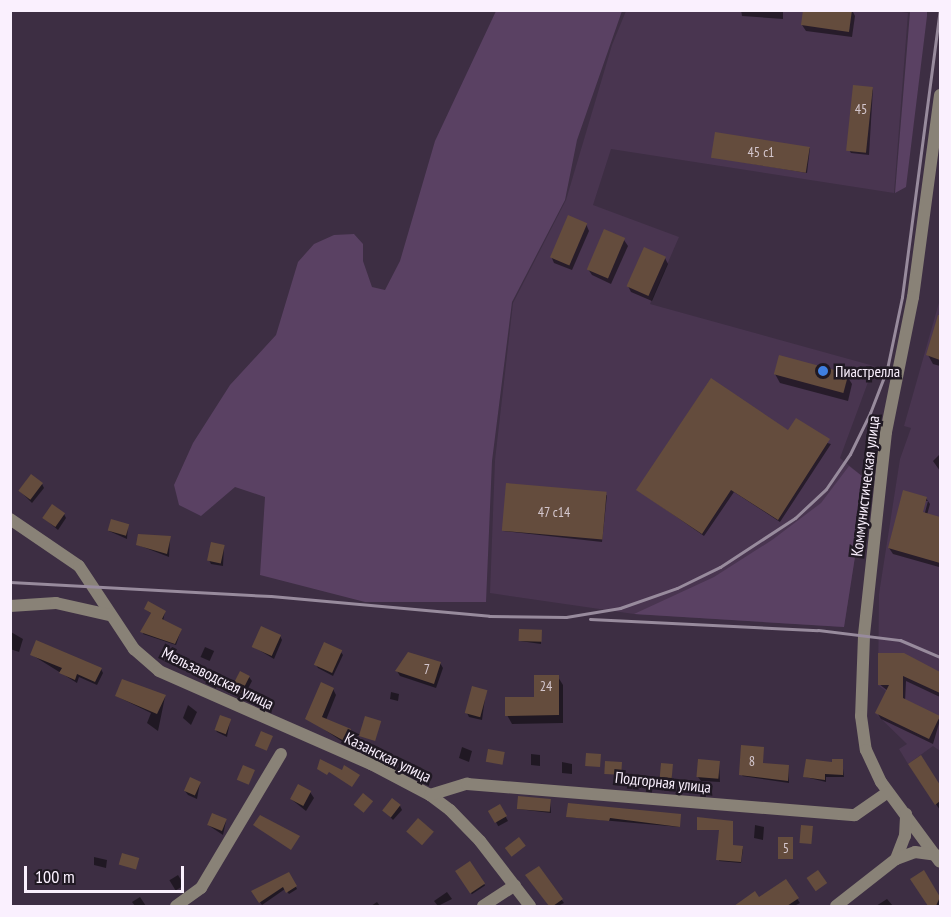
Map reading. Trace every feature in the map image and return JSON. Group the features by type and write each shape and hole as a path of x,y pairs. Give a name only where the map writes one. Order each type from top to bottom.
{"street":[{"name":"Коммунистическая улица","path":"938,858 888,792 866,750 862,728 864,636 886,432 913,297 940,95"},
{"name":"Мельзаводская улица","path":"10,519 79,566 134,650 159,671 292,732"},
{"path":"10,606 56,603 109,615"},
{"name":"Казанская улица","path":"292,732 371,764 430,795 450,810 515,885 530,906"},
{"path":"176,906 201,888 281,754"},
{"name":"Подгорная улица","path":"430,795 467,784 855,815 888,792"},
{"path":"897,859 904,836 906,814"},
{"path":"836,906 897,859 915,852 938,858"},
{"path":"483,906 515,885"}],"shaded area":[{"path":"891,10 908,13 894,193 611,149 593,205 679,237 650,304 874,366 840,458 867,480 844,627 634,614 490,593 495,460 513,303 566,200 612,45 626,11"},
{"path":"496,11 622,11 577,140 565,200 512,302 492,461 486,602 365,602 260,575 265,497 235,487 201,516 179,505 174,485 193,443 230,385 276,335 298,262 314,244 334,235 354,234 363,244 363,261 372,287 385,290 400,261 435,141"},
{"path":"904,11 927,11 927,16 906,187 895,193 910,12"},
{"path":"940,299 940,751 933,746 908,764 899,749 907,744 875,713 886,691 878,685 879,594 900,459 911,428 904,426"},
{"path":"849,466 867,480 844,627 634,614 714,577 772,540 821,503"}],"building":[{"path":"803,10 852,10 849,32 801,25"},
{"path":"853,85 873,87 866,153 846,151"},
{"path":"715,132 810,147 806,173 711,158"},
{"path":"568,215 587,223 569,266 550,257"},
{"path":"604,229 625,238 608,278 587,270"},
{"path":"644,247 666,257 648,296 627,286"},
{"path":"938,315 940,315 940,360 926,355"},
{"path":"779,355 849,374 843,393 774,374"},
{"path":"711,378 788,430 796,418 830,439 778,520 731,490 702,534 636,490"},
{"path":"31,474 43,483 30,500 18,491"},
{"path":"506,483 607,492 602,540 502,531"},
{"path":"903,490 927,497 923,512 940,517 940,563 888,548"},
{"path":"52,504 65,513 55,527 42,518"},
{"path":"111,519 129,524 126,536 108,531"},
{"path":"138,534 171,536 167,554 136,545"},
{"path":"211,542 225,545 221,563 207,561"},
{"path":"148,601 166,611 162,619 182,629 175,644 140,632 151,613 144,609"},
{"path":"261,626 281,635 272,656 252,647"},
{"path":"519,629 542,630 542,642 519,641"},
{"path":"36,640 102,668 95,682 77,674 75,680 59,673 62,668 30,655"},
{"path":"324,642 342,650 332,673 314,665"},
{"path":"408,652 441,662 434,684 395,671"},
{"path":"878,653 904,653 940,672 940,693 903,676 903,698 940,716 929,739 875,713 889,685 878,685"},
{"path":"240,671 250,676 241,693 231,688"},
{"path":"534,675 559,675 559,715 505,716 505,697 534,697"},
{"path":"122,679 166,695 157,714 115,696"},
{"path":"321,682 334,688 322,717 351,729 346,742 305,719"},
{"path":"472,686 487,690 480,717 465,713"},
{"path":"220,715 231,719 226,734 215,730"},
{"path":"365,716 381,721 375,741 359,736"},
{"path":"261,731 273,736 267,751 255,746"},
{"path":"741,745 764,747 763,763 789,765 788,781 739,775"},
{"path":"488,749 505,752 502,765 486,762"},
{"path":"586,753 601,754 600,767 585,766"},
{"path":"921,755 940,785 940,801 935,805 908,764"},
{"path":"320,759 342,770 344,765 360,775 352,787 329,772 327,775 317,769"},
{"path":"698,759 720,761 718,779 696,777"},
{"path":"806,759 832,762 832,759 843,759 843,775 825,774 825,780 803,777"},
{"path":"605,761 622,762 621,775 604,774"},
{"path":"661,763 673,764 672,778 660,777"},
{"path":"243,765 255,770 249,785 237,780"},
{"path":"190,777 201,782 195,796 184,791"},
{"path":"298,784 311,791 303,806 290,799"},
{"path":"363,793 373,801 364,813 354,805"},
{"path":"518,796 551,799 550,812 517,809"},
{"path":"392,798 401,805 391,817 382,811"},
{"path":"568,803 681,814 680,827 610,818 609,821 566,817"},
{"path":"500,804 507,816 495,823 488,811"},
{"path":"212,813 227,819 222,831 207,825"},
{"path":"260,815 300,836 291,850 253,825"},
{"path":"697,817 733,821 733,845 743,846 741,862 716,860 719,830 697,830"},
{"path":"418,818 434,832 422,845 406,832"},
{"path":"801,825 813,826 811,844 799,843"},
{"path":"519,837 526,846 512,857 505,848"},
{"path":"778,837 793,837 793,859 778,859"},
{"path":"122,853 139,858 136,869 119,865"},
{"path":"470,861 485,883 470,893 455,871"},
{"path":"539,866 563,899 553,906 549,906 525,875"},
{"path":"818,870 827,883 816,891 807,878"},
{"path":"924,870 940,897 936,906 928,906 910,879"},
{"path":"289,872 297,886 286,893 283,887 259,903 251,891"},
{"path":"786,879 799,898 787,906 734,906 755,891 759,897"}],"railway":[{"path":"10,582 271,596 489,616 566,617 620,608 677,588 720,567 795,518 826,489 850,454 870,413 887,369 902,297 940,10"},
{"path":"590,619 818,630 900,640 940,657"}],"place":[{"name":"Пиастрелла","path":"823,371"}]}
